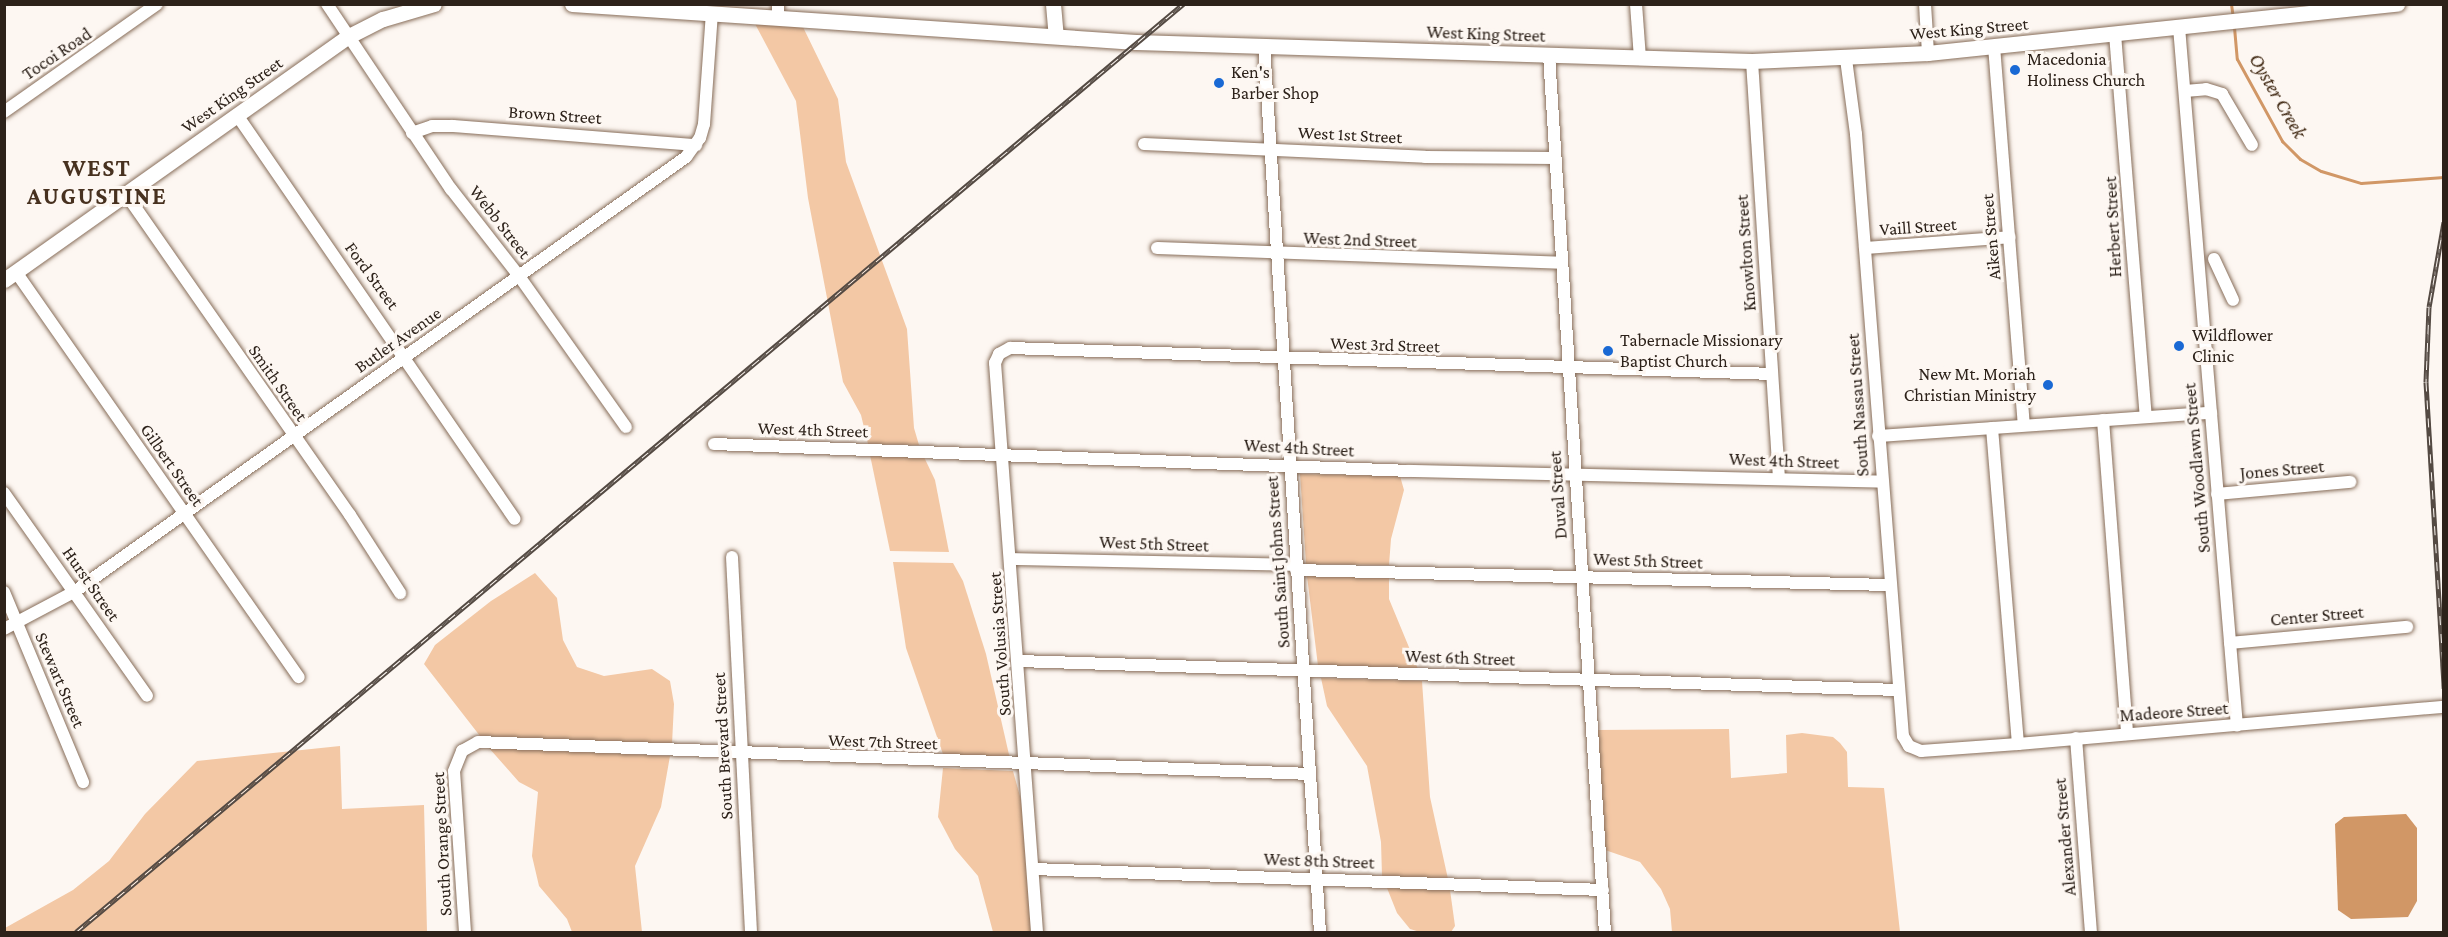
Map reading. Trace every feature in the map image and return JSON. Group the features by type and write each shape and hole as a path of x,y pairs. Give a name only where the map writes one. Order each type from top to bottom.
{"main road":[{"name":"West King Street","path":"10,276 349,36 383,19 434,4"},
{"name":"West King Street","path":"572,4 712,13 778,11 1056,36 1640,59 1752,61 1846,59 1928,52 2115,34 2350,7 2397,4"},
{"path":"1053,4 1056,36"}],"street":[{"name":"Tocoi Road","path":"4,112 157,4"},
{"name":"Webb Street","path":"327,4 412,133 519,276 626,427"},
{"path":"1636,4 1640,59"},
{"path":"1925,4 1928,52"},
{"path":"696,145 704,124 712,13"},
{"name":"South Woodlawn Street","path":"2180,27 2236,726"},
{"name":"Herbert Street","path":"2115,34 2146,417"},
{"name":"South Saint Johns Street","path":"1264,45 1320,933"},
{"name":"Aiken Street","path":"1994,46 2024,424"},
{"name":"Duval Street","path":"1549,55 1605,933"},
{"name":"South Nassau Street","path":"1846,59 1864,248 1903,736 1909,746"},
{"name":"Knowlton Street","path":"1752,61 1779,478"},
{"path":"2185,91 2206,89 2222,94 2252,145"},
{"name":"Ford Street","path":"237,115 406,356 515,519"},
{"name":"Brown Street","path":"412,133 432,126 453,126 696,145"},
{"name":"West 1st Street","path":"1144,144 1555,158"},
{"name":"Butler Avenue","path":"4,629 75,592 686,157 696,145"},
{"name":"Smith Street","path":"126,194 400,593"},
{"name":"Vaill Street","path":"1864,248 2010,237"},
{"name":"West 2nd Street","path":"1156,248 1277,255 1562,263"},
{"path":"2214,259 2233,300"},
{"name":"Gilbert Street","path":"10,276 299,677"},
{"name":"West 3rd Street","path":"999,354 1010,348 1568,370 1772,374"},
{"name":"South Volusia Street","path":"999,354 995,363 1012,559 1037,933"},
{"path":"1878,436 2024,424 2211,413"},
{"path":"2103,420 2127,734"},
{"path":"1992,428 2018,744"},
{"name":"West 4th Street","path":"714,444 1289,466 1881,482"},
{"name":"Jones Street","path":"2217,494 2350,482"},
{"name":"Hurst Street","path":"4,493 147,696"},
{"name":"South Brevard Street","path":"732,557 751,933"},
{"name":"West 5th Street","path":"1012,559 1890,585"},
{"name":"Stewart Street","path":"4,592 83,782"},
{"name":"Center Street","path":"2230,643 2407,627"},
{"name":"West 6th Street","path":"1019,661 1899,690"},
{"name":"Madeore Street","path":"1909,746 1921,751 2018,744 2444,707"},
{"name":"Alexander Street","path":"2076,738 2091,933"},
{"name":"West 7th Street","path":"459,755 478,742 1026,766 1310,774"},
{"name":"South Orange Street","path":"459,755 454,771 465,933"},
{"name":"West 8th Street","path":"1033,869 1603,890"}],"shaded area":[{"path":"754,22 802,25 838,99 846,162 907,329 914,428 919,445 868,444 861,415 843,382 808,198 796,101"},
{"path":"870,455 924,457 935,480 949,552 890,551"},
{"path":"1300,474 1400,476 1404,490 1391,539 1389,565 1306,564"},
{"path":"893,562 953,563 963,581 986,654 1010,759 944,757 906,648"},
{"path":"535,573 557,598 563,640 577,667 604,676 652,669 670,681 674,704 672,744 480,736 424,664 435,645 491,601"},
{"path":"1307,576 1389,576 1389,599 1418,669 1318,666"},
{"path":"1321,678 1422,681 1430,797 1448,879 1382,876 1381,842 1367,766 1327,706"},
{"path":"1729,729 1731,778 1787,773 1786,735 1802,733 1833,737 1840,743 1847,752 1848,787 1884,788 1900,932 1672,932 1670,909 1661,889 1640,862 1605,850 1596,730"},
{"path":"340,746 342,809 424,805 427,932 5,932 5,928 73,890 109,861 145,814 197,761"},
{"path":"489,748 670,756 661,807 635,866 642,932 572,932 567,919 539,886 532,856 538,792 519,782"},
{"path":"943,768 1013,771 1023,807 1032,932 993,932 978,876 955,849 938,817"},
{"path":"2406,814 2417,828 2417,901 2408,917 2351,919 2338,910 2335,824 2344,817"},
{"path":"1387,888 1450,890 1455,926 1451,932 1420,932 1410,929 1397,913"}],"waterway":[{"name":"Oyster Creek","path":"2231,4 2233,18"},
{"name":"Oyster Creek","path":"2234,27 2237,59 2282,141 2300,159 2321,171 2361,183 2444,177"}],"railway":[{"path":"76,932 1183,4"},
{"path":"2444,222 2429,307 2426,382 2444,688"}],"place":[{"name":"Macedonia Holiness Church","path":"2015,70"},
{"name":"Ken's Barber Shop","path":"1219,83"},
{"name":"Wildflower Clinic","path":"2179,346"},
{"name":"Tabernacle Missionary Baptist Church","path":"1608,351"},
{"name":"New Mt. Moriah Christian Ministry","path":"2048,385"}],"district":[{"name":"WEST AUGUSTINE","path":"97,182"}]}
